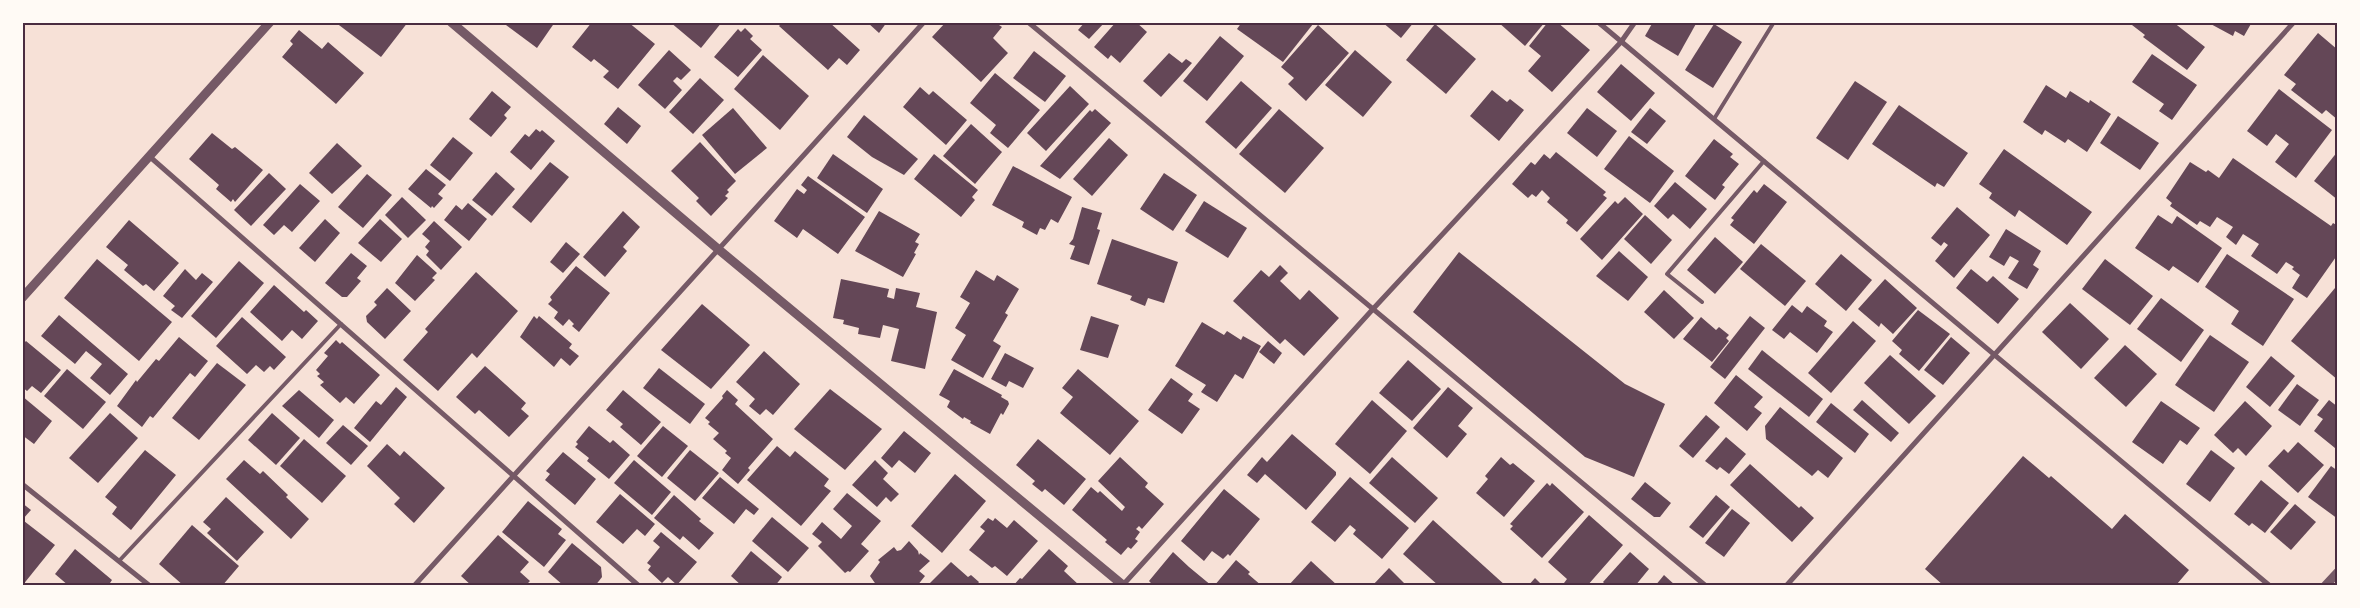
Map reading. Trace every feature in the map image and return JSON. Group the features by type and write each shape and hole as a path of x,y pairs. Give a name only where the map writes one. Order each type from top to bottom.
{"street":[{"path":"22,298 270,22"},
{"path":"451,22 718,249 1123,585 1373,309 1621,42 1635,22"},
{"path":"414,586 924,22"},
{"path":"1028,22 1706,586"},
{"path":"1598,22 2270,586"},
{"path":"1786,586 2294,22"},
{"path":"149,156 639,586"},
{"path":"22,484 150,586"},
{"path":"2325,586 2338,572"}],"lane":[{"path":"1714,119 1774,22"},
{"path":"1702,302 1667,274 1764,160"},
{"path":"119,561 341,324"}],"building":[{"path":"335,22 408,22 381,57"},
{"path":"502,22 555,22 537,48"},
{"path":"592,22 628,22 655,44 618,89 603,77 609,71 594,59 591,62 572,47"},
{"path":"670,22 722,22 701,48"},
{"path":"783,22 829,22 860,50 847,65 839,58 828,70 779,26"},
{"path":"867,22 887,22 879,33"},
{"path":"946,22 1001,22 999,25 1002,27 993,38 1008,53 981,82 932,37"},
{"path":"1085,22 1105,22 1089,39 1078,30"},
{"path":"1116,22 1136,22 1147,32 1120,63 1111,55 1108,59 1094,47"},
{"path":"1242,22 1312,22 1313,24 1283,62 1237,29"},
{"path":"1382,22 1414,22 1401,38"},
{"path":"1498,22 1545,22 1525,46"},
{"path":"1548,22 1557,22 1590,50 1552,92 1528,71 1541,56 1529,46"},
{"path":"1653,22 1697,22 1678,56 1645,36"},
{"path":"2134,22 2173,22 2205,47 2187,70 2143,37 2145,35 2132,25"},
{"path":"2207,22 2252,22 2244,36 2235,31 2233,36"},
{"path":"1435,24 1476,59 1446,94 1406,60"},
{"path":"1714,24 1742,42 1713,88 1685,70"},
{"path":"1318,25 1349,53 1306,101 1288,84 1294,78 1281,67"},
{"path":"745,28 753,36 750,39 762,50 738,77 714,57 738,29 741,32"},
{"path":"299,30 322,49 328,42 364,73 336,104 282,57 293,44 290,41"},
{"path":"2318,33 2338,50 2338,120 2326,110 2322,114 2291,90 2296,84 2284,75"},
{"path":"1220,36 1244,56 1207,101 1183,81"},
{"path":"669,50 691,70 681,80 677,77 673,81 682,90 665,109 638,85"},
{"path":"1355,50 1392,82 1363,117 1325,85"},
{"path":"1034,51 1066,76 1045,102 1013,78"},
{"path":"1169,53 1182,63 1186,59 1192,63 1161,97 1143,81"},
{"path":"2152,54 2197,85 2172,120 2159,111 2164,104 2132,82"},
{"path":"763,55 809,96 780,130 734,89"},
{"path":"1621,64 1655,93 1631,121 1597,92"},
{"path":"995,73 1040,110 1008,148 990,133 996,125 970,103"},
{"path":"700,78 724,100 693,134 669,112"},
{"path":"1241,81 1272,108 1236,149 1205,122"},
{"path":"1855,81 1887,102 1848,160 1816,138"},
{"path":"2046,85 2066,98 2070,91 2089,103 2090,100 2111,114 2087,152 2068,139 2065,143 2045,130 2042,135 2023,122"},
{"path":"1070,86 1089,104 1046,151 1027,133"},
{"path":"920,87 929,95 933,91 967,120 946,145 903,107"},
{"path":"2279,89 2332,130 2296,178 2275,162 2289,144 2276,134 2267,146 2247,131"},
{"path":"1492,90 1507,102 1510,99 1524,110 1499,141 1470,116"},
{"path":"492,91 511,107 504,115 507,118 491,137 469,119"},
{"path":"1899,105 1968,153 1944,187 1937,183 1935,187 1872,144"},
{"path":"618,107 641,126 627,144 604,124"},
{"path":"733,108 767,148 735,174 702,135"},
{"path":"1587,108 1617,131 1597,157 1567,133"},
{"path":"1650,108 1666,121 1647,144 1631,132"},
{"path":"1095,109 1111,123 1060,179 1040,166 1090,110 1092,112"},
{"path":"1279,109 1324,148 1285,193 1239,154"},
{"path":"864,115 918,159 904,175 872,157 847,137"},
{"path":"2118,116 2159,143 2140,170 2100,143"},
{"path":"971,124 1002,152 975,184 943,156"},
{"path":"536,129 540,132 542,130 555,141 531,170 510,152 525,134 529,137"},
{"path":"212,133 232,149 235,147 263,170 235,202 233,199 231,202 216,189 219,185 189,159"},
{"path":"1629,136 1674,171 1650,203 1604,169"},
{"path":"453,137 473,153 450,181 430,165"},
{"path":"1109,138 1128,155 1092,196 1073,179"},
{"path":"1714,139 1733,154 1730,157 1739,164 1722,185 1725,187 1715,200 1685,176"},
{"path":"700,142 736,181 727,190 729,192 725,196 728,198 711,216 696,201 699,198 671,171"},
{"path":"337,143 362,166 332,194 309,173"},
{"path":"2004,149 2092,212 2067,245 2019,210 2015,217 1989,198 1992,193 1979,184"},
{"path":"2338,151 2338,200 2314,181"},
{"path":"1556,152 1606,192 1603,195 1607,198 1577,232 1566,223 1568,220 1547,202 1550,198 1542,190 1536,197 1532,194 1528,198 1512,184 1531,162 1535,165 1544,154 1550,159"},
{"path":"833,154 883,189 867,213 817,178"},
{"path":"934,154 978,190 972,197 975,200 961,217 914,179"},
{"path":"2233,158 2331,226 2333,223 2338,226 2338,254 2307,298 2292,288 2300,275 2292,269 2294,267 2286,262 2277,274 2251,256 2259,244 2243,234 2236,245 2226,237 2233,227 2217,217 2210,227 2200,221 2197,225 2170,206 2172,203 2166,198 2190,162 2206,172 2208,170 2219,178"},
{"path":"550,162 569,177 531,223 512,207"},
{"path":"1013,166 1072,197 1058,223 1051,219 1045,230 1040,228 1037,235 1022,227 1024,222 992,205"},
{"path":"426,169 446,185 438,194 443,198 434,208 432,206 431,208 408,189"},
{"path":"496,172 515,189 492,216 472,200"},
{"path":"269,173 286,189 251,226 234,210"},
{"path":"1164,173 1197,195 1173,231 1140,209"},
{"path":"367,174 392,195 363,228 338,207"},
{"path":"808,176 865,217 838,254 803,229 797,238 774,221 797,189 804,194 807,190 801,185"},
{"path":"1675,182 1707,209 1690,229 1673,214 1668,219 1654,206"},
{"path":"300,184 320,201 292,232 284,225 274,235 263,225"},
{"path":"1764,184 1787,202 1754,244 1730,225 1734,220 1731,218 1754,190 1757,193"},
{"path":"402,197 426,220 408,238 385,215"},
{"path":"1625,197 1643,214 1602,260 1580,239 1615,201 1618,204"},
{"path":"1204,201 1247,228 1228,258 1185,231"},
{"path":"468,203 487,219 469,241 444,220 456,205 462,210"},
{"path":"1082,207 1102,213 1097,229 1100,230 1089,265 1070,259 1075,246 1069,244 1073,239"},
{"path":"1957,207 1990,235 1954,278 1935,261 1948,245 1944,242 1941,246 1931,238"},
{"path":"623,211 640,227 623,247 627,251 605,277 583,257"},
{"path":"879,211 920,234 915,242 919,244 914,253 916,254 903,277 855,251"},
{"path":"1645,215 1672,240 1651,264 1624,239"},
{"path":"2158,215 2172,224 2177,216 2222,248 2198,283 2173,266 2169,271 2135,248"},
{"path":"325,219 340,233 315,262 299,248"},
{"path":"380,219 402,239 381,262 358,243"},
{"path":"129,220 179,263 154,291 146,284 143,286 124,270 128,265 106,247"},
{"path":"434,221 462,247 441,270 426,255 429,251 425,247 430,241 422,234"},
{"path":"2006,229 2041,251 2033,265 2039,269 2027,289 2008,278 2019,261 2010,256 2004,266 1989,257"},
{"path":"1715,237 1743,262 1715,294 1687,270"},
{"path":"1112,239 1178,262 1164,303 1148,298 1145,306 1130,300 1132,296 1097,284"},
{"path":"566,242 580,254 563,273 550,262"},
{"path":"1761,244 1806,281 1785,306 1740,269"},
{"path":"1619,251 1648,277 1628,301 1596,276"},
{"path":"1459,252 1625,384 1665,404 1634,477 1585,457 1413,312"},
{"path":"351,253 367,266 357,278 361,281 347,297 342,297 325,283"},
{"path":"1841,254 1872,280 1846,311 1815,284"},
{"path":"2227,254 2294,299 2263,346 2231,324 2239,311 2205,287"},
{"path":"417,255 437,273 432,278 435,280 415,301 395,283"},
{"path":"97,259 172,322 139,361 64,298"},
{"path":"2105,259 2153,296 2130,325 2082,289"},
{"path":"239,261 264,283 216,338 191,316"},
{"path":"1280,265 1288,273 1280,281 1300,300 1309,290 1339,318 1304,356 1285,339 1280,344 1233,301 1261,270 1269,277"},
{"path":"576,266 610,293 579,332 572,326 574,324 569,319 563,326 554,318 558,312 548,304 552,300 550,297"},
{"path":"185,269 196,280 202,273 213,282 182,318 171,310 175,306 163,296"},
{"path":"1971,269 1987,282 1993,276 2019,299 1998,324 1956,288"},
{"path":"976,270 994,281 997,275 1019,289 1005,313 1008,315 993,341 1001,346 983,378 951,360 966,335 955,328 970,303 960,297"},
{"path":"476,272 518,311 477,358 472,353 438,391 403,360 428,332 425,329"},
{"path":"841,279 889,289 887,297 894,299 896,288 920,293 916,307 937,312 925,369 891,361 899,329 883,325 880,338 858,334 859,328 843,324 844,320 833,318"},
{"path":"1885,279 1917,308 1893,334 1881,323 1879,327 1858,309"},
{"path":"274,285 304,312 306,310 318,321 302,339 292,330 282,341 250,312"},
{"path":"387,288 411,311 385,339 367,322 366,316 377,305 374,302"},
{"path":"2335,288 2338,290 2338,380 2291,341"},
{"path":"1664,290 1694,318 1674,339 1644,312"},
{"path":"2161,298 2204,330 2181,362 2137,329"},
{"path":"2070,303 2109,339 2081,369 2042,332"},
{"path":"702,304 750,345 711,389 661,350"},
{"path":"1792,305 1802,313 1807,306 1827,321 1824,326 1833,332 1817,353 1790,332 1784,339 1772,330"},
{"path":"1918,310 1950,334 1919,371 1899,354 1902,350 1892,341"},
{"path":"59,315 128,374 110,395 90,378 102,364 86,351 75,364 41,336"},
{"path":"534,316 537,319 539,316 572,344 569,348 579,356 570,366 561,358 554,367 520,337"},
{"path":"1091,316 1119,325 1108,358 1080,350"},
{"path":"1750,316 1765,328 1725,379 1710,367"},
{"path":"242,317 286,357 274,370 270,366 264,372 256,365 247,374 216,346"},
{"path":"1701,317 1716,330 1719,327 1729,335 1726,338 1729,341 1712,362 1683,339"},
{"path":"1853,321 1876,341 1831,393 1808,373"},
{"path":"1202,322 1224,335 1227,331 1241,340 1243,336 1261,346 1243,379 1235,374 1217,402 1201,392 1206,385 1175,366"},
{"path":"2210,335 2249,362 2214,412 2175,385"},
{"path":"179,337 208,361 195,377 190,373 153,418 150,416 142,427 117,406 136,380 137,382 156,359 159,361"},
{"path":"1951,337 1970,353 1943,385 1924,370"},
{"path":"336,340 340,344 342,342 380,375 354,404 346,397 340,403 320,385 324,382 317,376 320,374 316,370 328,356 324,353"},
{"path":"26,341 61,370 41,393 32,386 27,391 22,387 22,345"},
{"path":"1268,341 1282,353 1274,364 1259,352"},
{"path":"2125,345 2157,374 2126,407 2094,378"},
{"path":"1762,350 1823,399 1809,417 1748,369"},
{"path":"764,351 800,384 773,415 766,409 760,415 749,406 755,399 736,382"},
{"path":"1005,353 1034,368 1023,388 1009,381 1006,387 991,379"},
{"path":"1890,355 1936,396 1909,424 1864,383"},
{"path":"2271,356 2295,376 2270,407 2246,387"},
{"path":"1408,360 1441,389 1412,421 1379,393"},
{"path":"217,363 246,385 199,440 172,418"},
{"path":"485,366 526,403 521,409 529,416 509,437 479,410 475,414 456,397"},
{"path":"659,368 705,404 690,424 643,388"},
{"path":"67,369 106,402 83,429 44,396"},
{"path":"954,369 1002,395 1001,397 1008,401 1009,404 1003,415 1001,413 990,434 970,423 971,421 964,417 963,419 947,407 950,401 939,395"},
{"path":"1078,369 1139,421 1110,455 1060,413 1073,397 1062,388"},
{"path":"1736,375 1763,397 1754,407 1762,413 1747,431 1714,403"},
{"path":"1171,378 1193,394 1188,401 1200,409 1182,434 1148,410"},
{"path":"2297,384 2319,400 2300,426 2278,410"},
{"path":"396,387 407,397 370,442 354,428 376,401 381,405"},
{"path":"1448,387 1473,408 1458,426 1467,434 1447,458 1413,428"},
{"path":"830,389 882,429 845,470 794,429"},
{"path":"299,390 334,420 319,438 282,406"},
{"path":"623,390 661,422 641,445 620,427 623,424 606,410"},
{"path":"727,390 738,400 735,404 773,439 748,468 750,470 738,484 722,470 731,458 725,453 727,451 713,439 719,433 708,424 710,422 705,418 723,398 722,396"},
{"path":"22,396 52,421 34,444 22,435"},
{"path":"1372,400 1407,431 1370,474 1335,444"},
{"path":"1862,400 1899,433 1891,442 1853,410"},
{"path":"2329,400 2338,407 2338,445 2335,448 2314,431 2323,419 2317,415"},
{"path":"2161,401 2200,428 2187,445 2180,440 2163,464 2132,442"},
{"path":"2245,401 2272,426 2246,456 2238,448 2233,453 2214,435"},
{"path":"1831,403 1869,434 1855,453 1816,422"},
{"path":"1780,407 1843,458 1828,478 1818,470 1812,476 1766,439 1765,426"},
{"path":"110,413 138,438 98,483 69,458"},
{"path":"272,413 300,438 276,465 248,440"},
{"path":"1706,415 1720,427 1693,458 1679,446"},
{"path":"343,425 368,446 351,465 326,443"},
{"path":"589,426 610,443 613,440 630,455 609,479 587,461 589,458 575,447 578,444 576,442"},
{"path":"663,426 688,446 662,477 637,456"},
{"path":"904,431 931,453 915,473 899,460 892,468 881,458"},
{"path":"1292,434 1336,472 1336,475 1306,510 1265,474 1257,483 1247,475 1262,457 1267,462"},
{"path":"1726,437 1746,454 1729,474 1720,467 1717,470 1705,461"},
{"path":"304,439 346,476 322,503 280,466"},
{"path":"1038,439 1086,479 1064,505 1045,489 1042,492 1032,484 1035,481 1016,465"},
{"path":"2298,442 2324,465 2298,493 2268,466 2284,449 2288,453"},
{"path":"387,444 400,456 404,451 445,488 414,523 394,504 400,498 367,466"},
{"path":"777,446 790,457 795,451 829,479 824,486 831,491 801,526 747,480"},
{"path":"145,450 176,475 131,530 112,514 117,507 105,497"},
{"path":"690,450 719,473 695,501 667,478"},
{"path":"2211,450 2235,468 2210,502 2186,484"},
{"path":"563,452 596,479 575,505 545,480 550,474 546,471"},
{"path":"2023,456 2049,478 2051,476 2112,529 2125,514 2189,570 2177,584 2178,586 1944,586 1925,569"},
{"path":"1120,457 1148,483 1145,487 1164,504 1142,529 1139,526 1136,529 1140,532 1135,539 1138,541 1131,549 1128,547 1121,555 1105,542 1107,540 1072,510 1091,487 1098,493 1100,491 1122,511 1125,507 1098,481"},
{"path":"1392,457 1438,498 1415,523 1369,483"},
{"path":"1501,457 1510,465 1513,463 1535,481 1504,517 1476,493 1488,479 1485,476"},
{"path":"244,460 260,474 263,471 309,519 291,539 226,479"},
{"path":"634,460 671,492 652,515 614,483"},
{"path":"875,460 888,473 883,479 899,494 891,502 886,497 877,507 852,485"},
{"path":"1750,464 1799,508 1801,506 1814,518 1792,542 1730,485"},
{"path":"2331,466 2338,471 2338,519 2308,497"},
{"path":"955,474 986,501 942,553 911,526"},
{"path":"720,477 759,509 754,515 746,509 734,524 702,498"},
{"path":"1350,477 1409,528 1382,559 1353,534 1356,530 1350,525 1335,542 1311,522"},
{"path":"2261,480 2289,503 2265,533 2252,523 2249,526 2234,514"},
{"path":"1645,482 1671,503 1660,517 1654,517 1631,499"},
{"path":"1547,483 1550,486 1552,483 1584,512 1542,558 1510,529 1513,526 1510,524"},
{"path":"1224,489 1260,519 1230,556 1228,554 1223,559 1212,551 1204,561 1181,541"},
{"path":"847,493 881,521 861,544 869,551 850,572 845,573 818,546 822,542 812,534 822,522 841,539 852,526 833,509"},
{"path":"620,494 655,524 645,536 637,529 623,544 596,522"},
{"path":"674,495 701,519 699,521 714,533 699,550 683,536 680,540 654,518"},
{"path":"1716,495 1730,507 1703,538 1689,527"},
{"path":"226,497 264,532 237,561 207,533 211,529 203,522"},
{"path":"528,501 562,529 558,534 566,540 544,567 502,532"},
{"path":"22,503 31,510 22,520"},
{"path":"2295,504 2316,522 2291,550 2270,532"},
{"path":"1732,509 1750,523 1724,557 1705,543"},
{"path":"1589,515 1623,545 1587,586 1567,586 1564,583 1567,579 1548,562"},
{"path":"772,517 809,548 788,572 752,541"},
{"path":"988,518 993,521 995,518 1007,528 1014,520 1038,541 1007,576 995,566 992,568 969,550 985,531 980,527"},
{"path":"1433,520 1506,586 1439,586 1403,554"},
{"path":"24,521 55,545 22,586 22,522"},
{"path":"192,525 239,566 222,586 184,586 159,564"},
{"path":"661,532 697,562 677,585 668,577 662,583 648,570 651,566 647,563 660,547 653,541"},
{"path":"498,535 529,562 520,572 530,581 525,586 472,586 461,576"},
{"path":"909,541 918,551 919,555 920,553 930,561 919,571 925,576 917,586 877,586 870,576 880,562 878,560 894,547 897,551 901,550"},
{"path":"572,543 601,567 602,577 595,586 564,586 548,572"},
{"path":"75,549 112,580 108,586 69,586 55,574"},
{"path":"1049,549 1068,566 1064,571 1080,586 1013,586 1020,578 1022,579"},
{"path":"751,551 782,577 775,586 742,586 731,576"},
{"path":"1173,552 1212,586 1154,586 1149,581"},
{"path":"1630,552 1649,569 1635,586 1607,586 1603,582"},
{"path":"1236,560 1250,572 1248,574 1262,586 1214,586"},
{"path":"1311,561 1338,586 1288,586"},
{"path":"951,562 968,577 971,575 979,582 976,586 927,586"},
{"path":"1389,568 1407,586 1372,586"},
{"path":"1664,575 1676,586 1655,586"},
{"path":"1535,578 1543,586 1528,586"}]}
